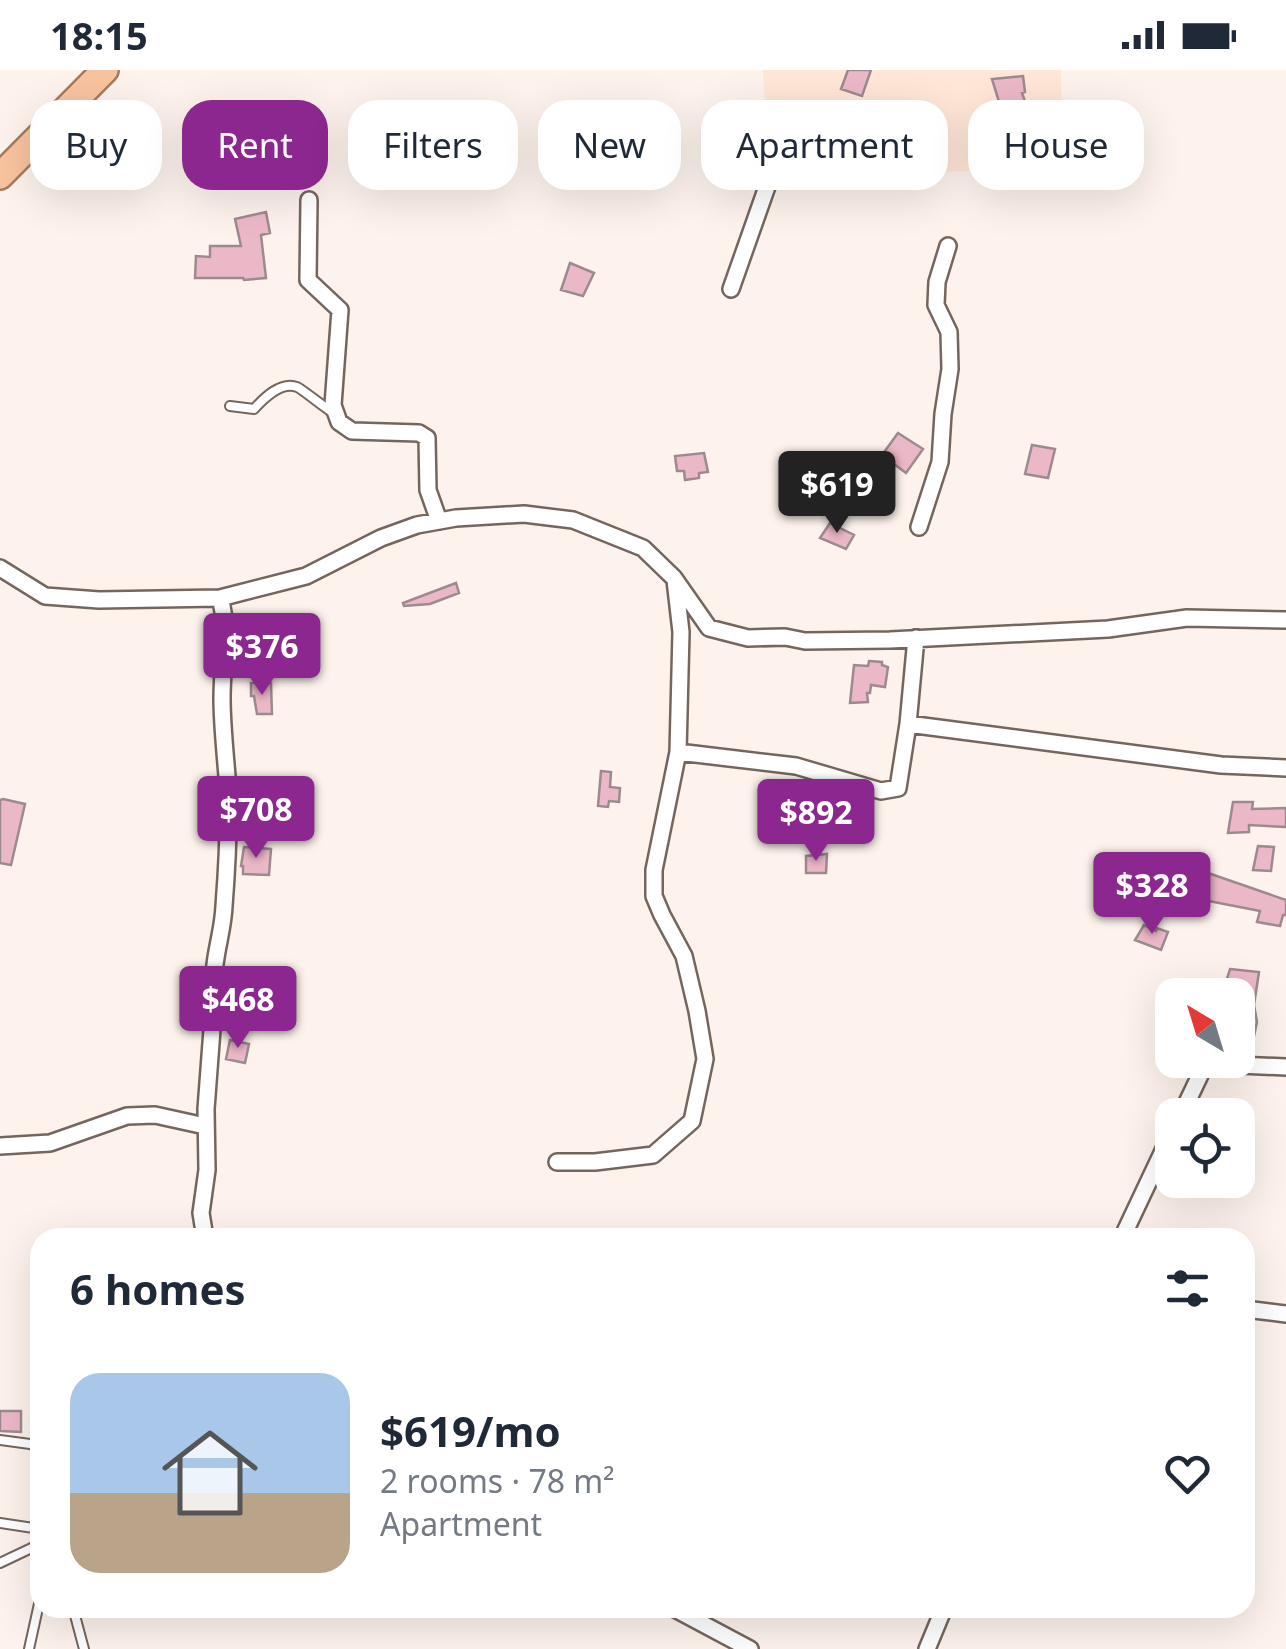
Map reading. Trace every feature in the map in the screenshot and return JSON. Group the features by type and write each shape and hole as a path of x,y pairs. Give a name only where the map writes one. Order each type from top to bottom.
{"highway":[{"path":"0,176 104,70"}],"street":[{"path":"731,289 766,190"},
{"path":"309,200 308,280 340,310 333,405 338,422 352,431 418,434 428,438 428,490 439,521"},
{"path":"919,527 940,462 950,369 949,332 936,305 937,282 948,246"},
{"path":"0,568 45,596 99,600 220,598 306,576 381,538 417,525 524,514 573,520 643,548 674,578 709,628 748,638 916,638 1108,629 1187,618 1286,620"},
{"path":"557,1162 653,1155 692,1121 705,1060 684,956 654,896 654,870 678,752 681,632 674,578"},
{"path":"204,1228 201,1213 207,1170 206,1126 216,990 212,972 223,927 227,868 228,792 222,702 226,617 220,598"},
{"path":"678,752 796,766 880,791 898,788 916,638"},
{"path":"908,724 1222,764 1286,768"},
{"path":"1189,1098 1202,1071 1217,1064 1286,1067"},
{"path":"0,1146 50,1143 127,1116 154,1115 206,1126"},
{"path":"1127,1228 1155,1168"},
{"path":"1255,1309 1286,1314"},
{"path":"692,1618 750,1649"},
{"path":"928,1649 940,1618"}],"lane":[{"path":"230,406 254,409 281,387 296,386 336,415"},
{"path":"0,1440 30,1444"},
{"path":"0,1523 30,1528"},
{"path":"0,1563 30,1549"},
{"path":"29,1649 36,1618"},
{"path":"76,1618 84,1649"}],"shaded area":[{"path":"763,70 1061,70 1061,100 968,100 968,171 948,172 948,100 765,100"}],"building":[{"path":"848,70 871,70 862,96 841,89"},
{"path":"1023,76 1025,100 999,100 992,79"},
{"path":"266,212 270,233 261,235 266,278 195,278 196,256 210,257 210,246 241,246 235,219"},
{"path":"570,263 594,273 583,296 561,290"},
{"path":"898,433 923,449 906,473 882,455"},
{"path":"1032,445 1055,449 1048,478 1025,474"},
{"path":"704,453 708,472 685,480 684,471 677,471 675,456"},
{"path":"830,523 854,535 846,549 820,538"},
{"path":"456,583 459,593 430,604 404,606 403,603"},
{"path":"869,661 888,667 885,687 871,685 868,702 850,703 854,665 868,666"},
{"path":"251,683 271,683 272,714 257,714"},
{"path":"601,771 611,772 610,787 620,788 619,802 609,801 608,807 598,806"},
{"path":"3,799 25,804 11,865 0,863"},
{"path":"1233,802 1253,802 1252,809 1286,808 1286,827 1249,825 1249,832 1228,833"},
{"path":"1258,846 1274,847 1271,871 1253,870"},
{"path":"244,847 271,849 269,875 243,874"},
{"path":"827,854 826,873 806,873 806,856"},
{"path":"1185,868 1286,900 1286,915 1280,926 1257,922 1260,911 1178,895"},
{"path":"1144,925 1168,932 1161,950 1135,940"},
{"path":"1230,969 1259,972 1255,998 1255,978 1227,978"},
{"path":"230,1040 249,1044 245,1063 226,1059"},
{"path":"0,1411 21,1411 21,1432 0,1431"}]}
